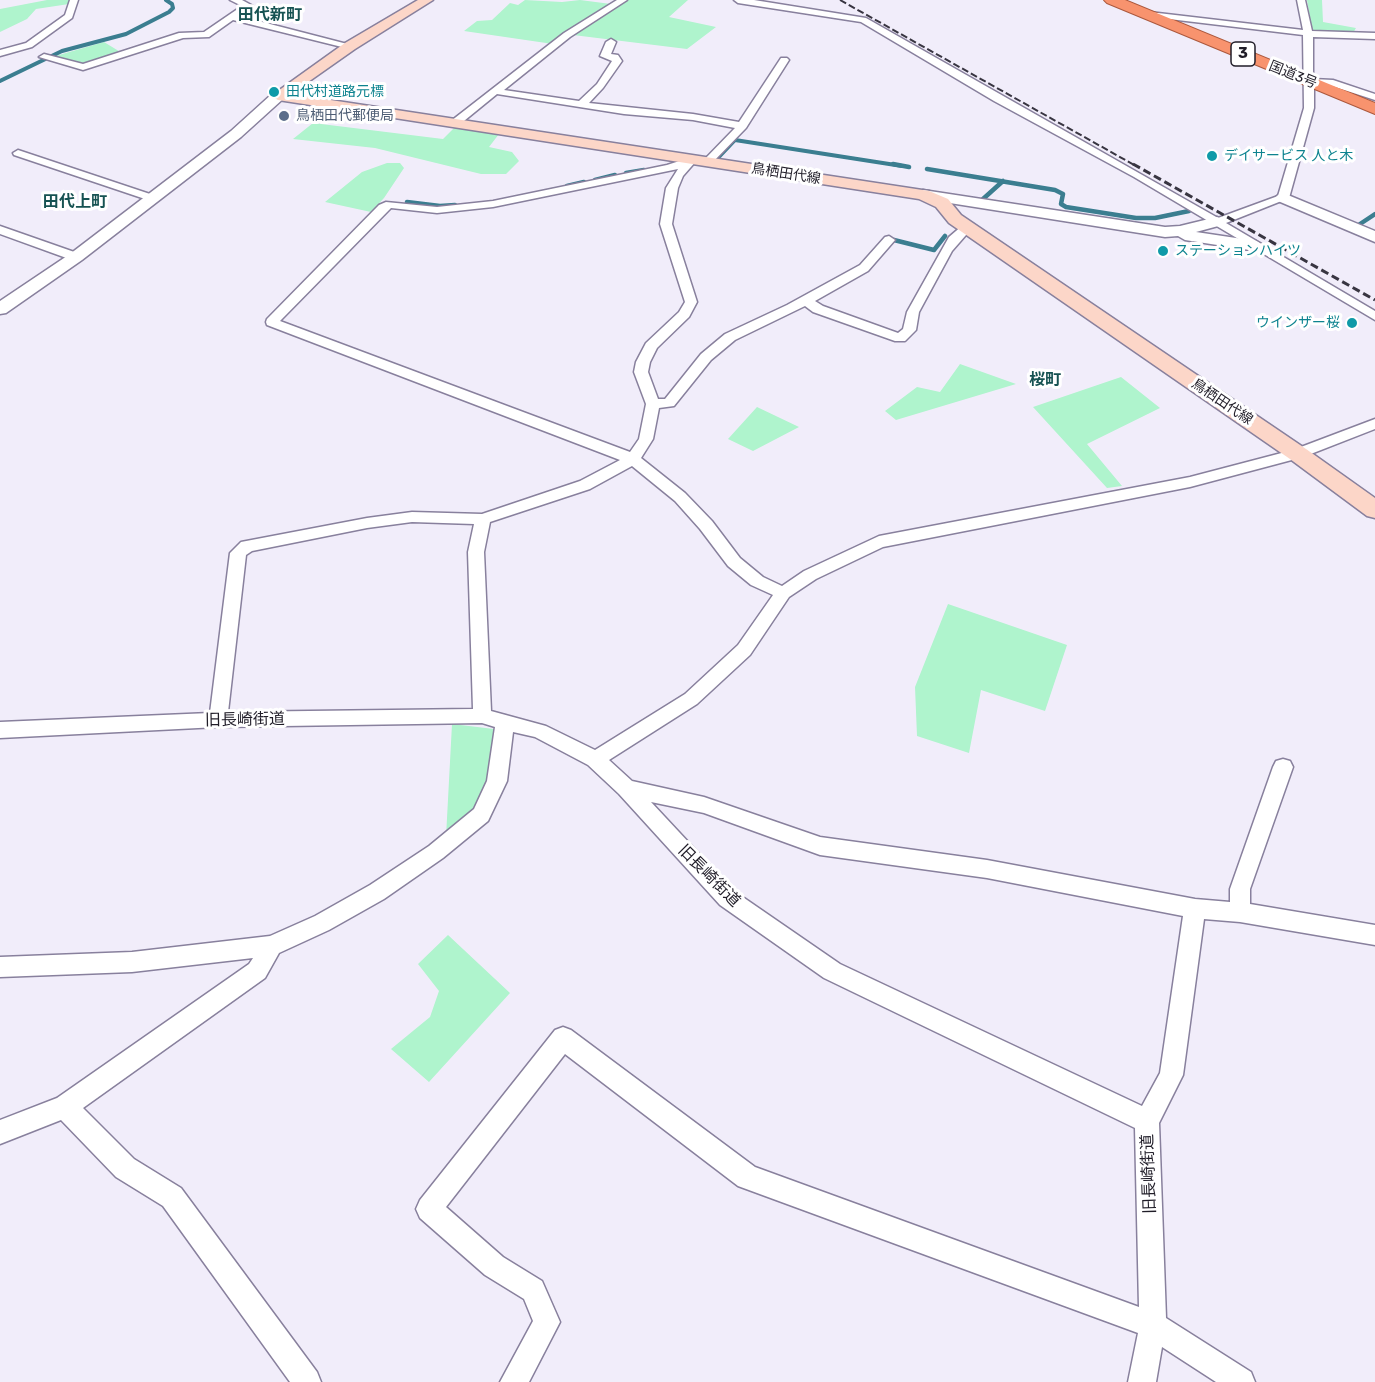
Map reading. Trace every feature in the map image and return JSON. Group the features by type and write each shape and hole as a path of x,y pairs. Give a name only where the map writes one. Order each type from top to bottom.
{"highway":[{"name":"国道3号","path":"1112,0 1375,109"}],"main road":[{"path":"278,96 350,46 427,0"},
{"name":"鳥栖田代線","path":"278,96 923,195 942,203 955,219 1298,454 1375,510"}],"street":[{"path":"0,53 29,45 42,36 69,16 74,0"},
{"path":"46,58 83,67 182,35 206,34 253,4 234,0"},
{"path":"455,123 567,35 623,0"},
{"path":"738,0 863,20 1008,105 1094,150 1375,316"},
{"path":"1283,198 1309,108 1308,33 1301,0"},
{"path":"1144,14 1308,33 1375,36"},
{"path":"232,17 350,46"},
{"path":"582,104 600,86 617,61 615,57 605,56 611,42"},
{"path":"218,720 238,553 247,546 367,523 412,517 483,519 585,485 633,459 646,439 653,404 641,372 643,362 651,346 684,314 691,302 666,224 672,189 678,176 742,126 784,60"},
{"path":"1309,82 1333,83 1375,97"},
{"path":"495,92 693,117 742,126"},
{"path":"0,309 76,257 236,134 278,96"},
{"path":"18,153 152,198"},
{"path":"700,161 493,204 437,210 390,204 383,207 272,322 633,459 680,497 706,525 734,562 757,581 783,593"},
{"path":"923,195 1256,246"},
{"path":"1165,232 1180,231 1217,222 1283,198 1375,237"},
{"path":"806,300 818,309 900,338 909,330 913,312 946,251 953,240 967,227"},
{"path":"0,230 76,257"},
{"path":"653,404 669,403 706,357 730,337 806,300 864,268 889,240"},
{"path":"595,759 691,699 744,650 783,593 810,574 879,542 1190,482 1298,454 1375,424"},
{"path":"482,716 476,552 477,538 483,519"},
{"name":"旧長崎街道","path":"0,730 218,720 482,716 505,721 564,742 595,759 626,788 727,898 832,971 1147,1120 1153,1325 1142,1382"},
{"path":"0,967 132,962 271,946 322,923 377,892 436,852 481,815 497,780 505,721"},
{"path":"1240,912 1240,890 1283,767"},
{"path":"626,788 704,805 820,846 987,869 1195,909 1240,912 1375,935"},
{"path":"1147,1120 1171,1075 1195,909"},
{"path":"0,1132 65,1107 257,971 271,946"},
{"path":"514,1382 547,1322 533,1290 494,1266 429,1209 563,1038 747,1177 1153,1325 1241,1382"},
{"path":"65,1107 125,1168 172,1197 306,1382"}],"green space":[{"path":"47,0 69,0 69,4 36,9 27,19 0,32 0,9"},
{"path":"525,0 562,2 580,0 611,4 553,44 464,31 477,21 492,20 510,3 518,5"},
{"path":"627,0 688,0 669,17 716,27 687,49 573,35"},
{"path":"1307,0 1322,0 1323,22 1356,28 1353,33 1312,30"},
{"path":"104,42 122,53 86,64 52,57"},
{"path":"313,123 443,139 455,127 499,134 489,147 512,152 519,161 506,174 481,174 375,148 293,139"},
{"path":"387,163 400,163 404,168 384,198 371,212 325,202 362,172"},
{"path":"960,364 1016,384 896,420 885,411 917,387 940,392"},
{"path":"1121,377 1160,408 1087,444 1122,486 1107,488 1033,407"},
{"path":"757,407 799,427 753,451 728,439"},
{"path":"948,604 1067,645 1045,711 981,690 969,753 917,736 915,687"},
{"path":"452,724 494,729 490,784 474,810 446,837"},
{"path":"448,935 510,993 429,1082 391,1049 430,1017 439,991 418,964"}],"waterway":[{"path":"0,81 62,51 126,34 169,12 173,8 172,4 166,0"},
{"path":"718,158 735,140 902,166"},
{"path":"893,164 909,167"},
{"path":"927,169 1003,181"},
{"path":"626,173 644,170"},
{"path":"595,180 615,175"},
{"path":"983,199 1003,181"},
{"path":"1003,181 1055,190 1063,194 1061,204 1066,207 1136,218 1155,218 1189,211"},
{"path":"567,186 584,182"},
{"path":"407,202 440,206 455,205"},
{"path":"1360,224 1375,214"},
{"path":"894,240 934,250 945,236"}],"railway":[{"path":"840,0 1136,166"},
{"path":"1133,164 1375,300"}],"place":[{"name":"田代村道路元標","path":"274,92"},
{"name":"鳥栖田代郵便局","path":"284,116"},
{"name":"デイサービス 人と木","path":"1212,156"},
{"name":"ステーションハイツ","path":"1163,251"},
{"name":"ウインザー桜","path":"1352,323"}],"district":[{"name":"田代新町","path":"270,15"},
{"name":"田代上町","path":"75,202"},
{"name":"桜町","path":"1045,380"}]}
